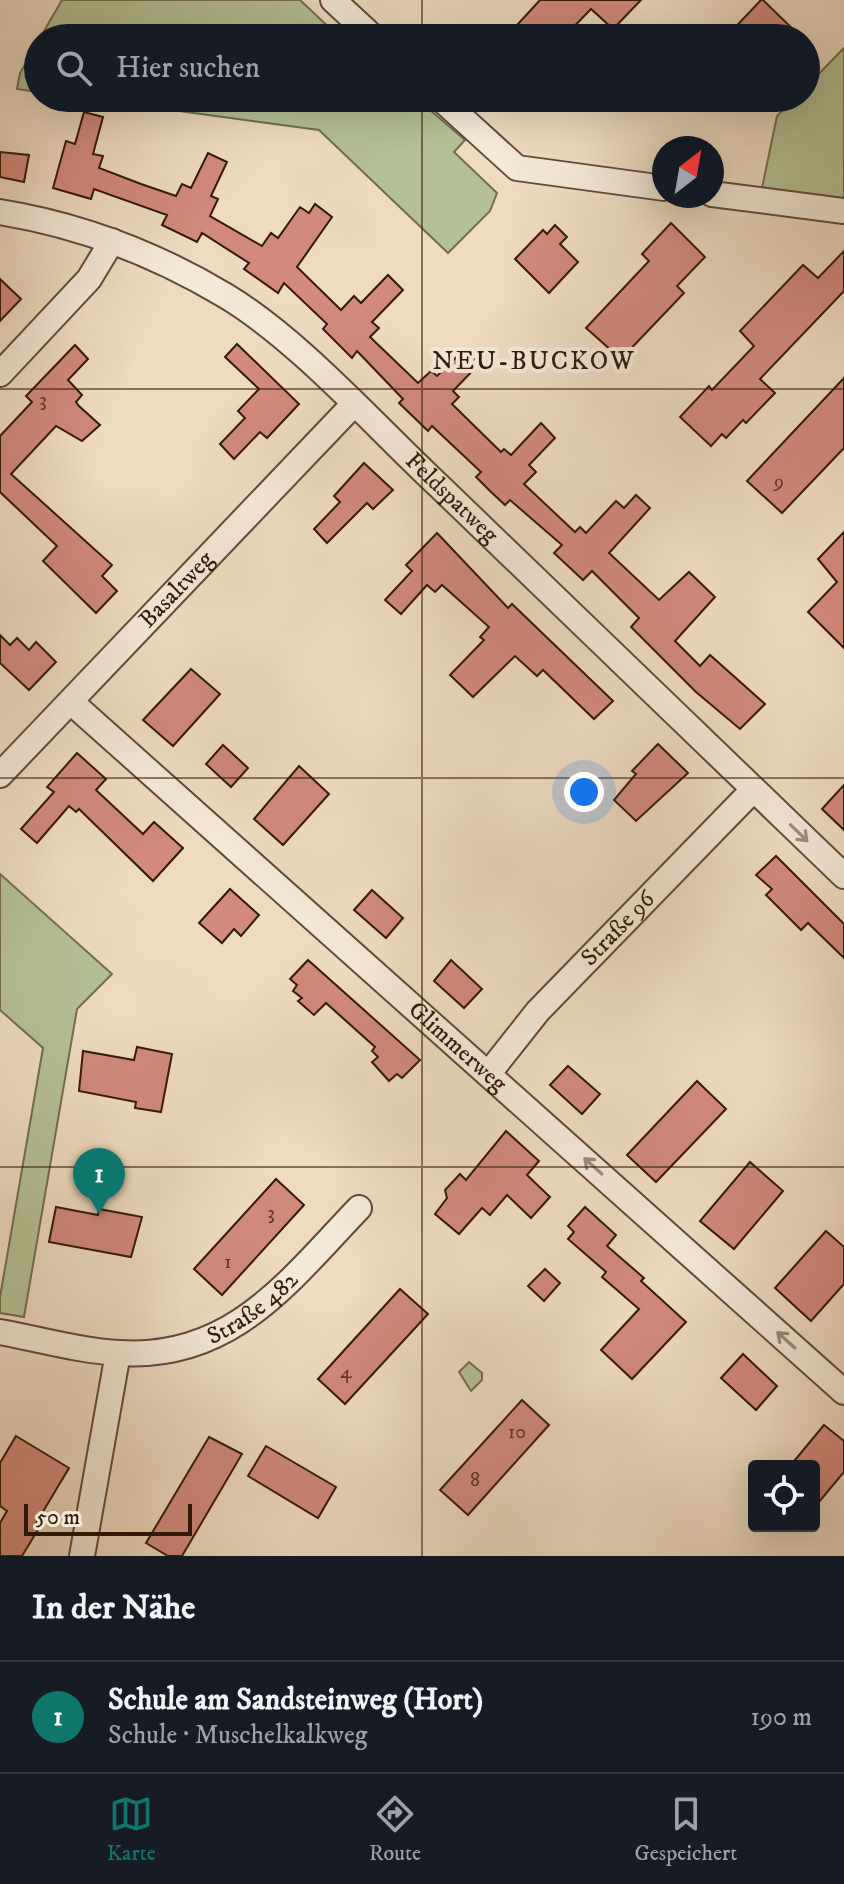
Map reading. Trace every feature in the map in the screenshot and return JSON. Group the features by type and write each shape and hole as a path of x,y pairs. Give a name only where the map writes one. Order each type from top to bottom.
{"street":[{"path":"333,0 359,24"},
{"path":"455,112 517,168 652,186"},
{"path":"724,196 844,211"},
{"name":"Feldspatweg","path":"0,212 71,227 176,268 227,297 284,340 844,876"},
{"path":"0,374 89,279 112,241"},
{"name":"Basaltweg","path":"0,775 353,405"},
{"name":"Glimmerweg","path":"71,702 844,1392"},
{"name":"Straße 96","path":"489,1073 538,1011 753,790"},
{"name":"Straße 482","path":"0,1332 118,1353 183,1348 230,1329 272,1299 359,1208"},
{"path":"82,1556 118,1353"}],"green space":[{"path":"62,0 300,0 325,24 48,24"},
{"path":"844,48 844,198 762,188 777,116 781,112 820,112 820,73"},
{"path":"24,66 24,90 17,89"},
{"path":"187,112 432,112 465,140 454,152 497,193 490,211 448,253 319,130"},
{"path":"0,874 112,974 77,1009 24,1317 0,1313 0,1297 43,1048 0,1010"},
{"path":"469,1362 482,1373 482,1380 471,1391 459,1372"}],"building":[{"path":"540,0 641,0 618,24 608,24 591,9 577,24 518,24"},
{"path":"763,0 788,24 738,24"},
{"path":"84,112 103,117 93,154 103,156 99,168 141,184 176,196 182,184 191,188 208,153 227,162 211,196 218,199 210,216 262,246 271,233 278,238 300,207 309,213 315,204 332,217 297,267 341,310 354,296 361,303 388,275 403,290 372,322 379,328 370,337 418,383 431,371 437,376 465,349 480,363 453,391 459,397 452,404 501,452 504,449 511,455 541,423 555,438 529,465 536,472 524,484 575,532 580,527 586,533 616,501 624,508 636,495 650,508 609,553 659,600 689,572 715,597 675,641 700,666 710,655 765,704 740,729 696,692 631,627 639,618 592,571 583,580 554,553 562,545 510,500 505,505 490,491 476,477 481,472 432,426 428,431 399,403 403,399 357,351 352,358 323,329 327,324 284,283 278,293 244,269 249,263 202,233 197,242 162,225 167,215 94,189 91,199 53,188 66,141 75,144"},
{"path":"0,152 29,155 24,182 0,177"},
{"path":"671,223 705,257 677,286 684,293 621,359 586,328 649,261 642,254"},
{"path":"555,225 567,237 560,244 578,262 549,293 515,259 543,230 547,234"},
{"path":"844,251 844,291 760,379 775,393 746,423 743,420 726,438 722,434 711,446 680,417 709,386 712,390 754,346 740,331 803,265 818,278"},
{"path":"0,279 21,299 0,321"},
{"path":"237,344 299,404 267,438 260,432 234,459 220,444 245,418 238,411 259,389 225,357"},
{"path":"75,345 88,359 68,380 82,395 76,402 100,425 82,441 56,426 11,474 112,565 102,576 117,591 96,613 43,561 57,546 0,492 0,436 32,402 26,396"},
{"path":"844,378 844,448 782,513 747,481"},
{"path":"364,463 393,490 373,509 367,503 327,543 314,529 340,502 334,496"},
{"path":"844,532 844,648 808,612 837,582 818,559"},
{"path":"437,533 508,608 512,604 613,701 594,719 543,670 537,676 515,656 473,697 450,675 484,640 480,637 489,627 442,585 435,592 427,585 401,614 385,600 412,571 406,565"},
{"path":"0,635 10,645 17,638 29,650 36,642 56,662 29,690 0,663"},
{"path":"191,669 220,694 173,746 143,720"},
{"path":"658,744 688,773 636,821 614,800 636,774 632,771"},
{"path":"223,745 248,768 231,787 206,764"},
{"path":"77,753 106,779 96,790 143,834 154,822 183,848 153,881 79,809 76,812 69,806 37,843 21,829 54,792 47,787"},
{"path":"299,766 329,794 283,845 254,819"},
{"path":"844,785 844,830 822,809"},
{"path":"776,856 844,924 844,958 808,923 801,930 766,895 772,889 756,875"},
{"path":"230,889 259,915 241,936 234,929 222,943 199,923"},
{"path":"372,890 403,918 386,938 354,910"},
{"path":"308,960 420,1060 402,1078 397,1074 389,1081 372,1062 378,1057 372,1051 375,1047 326,1003 314,1015 298,1001 302,998 293,991 297,985 290,979"},
{"path":"451,960 482,989 464,1008 434,981"},
{"path":"137,1047 172,1054 161,1112 135,1108 136,1102 79,1091 83,1051 134,1060"},
{"path":"568,1066 600,1094 582,1114 550,1085"},
{"path":"697,1081 726,1109 656,1182 627,1155"},
{"path":"506,1131 539,1161 527,1175 550,1197 531,1218 507,1195 490,1215 482,1208 459,1234 435,1214 447,1198 445,1190 460,1174 466,1180"},
{"path":"750,1162 783,1191 734,1249 700,1221"},
{"path":"276,1179 304,1205 222,1295 194,1269"},
{"path":"56,1207 98,1215 99,1209 142,1217 131,1257 49,1242"},
{"path":"585,1207 616,1235 607,1246 644,1278 641,1281 686,1322 632,1379 601,1350 639,1309 602,1277 606,1272 568,1239 574,1232 568,1226"},
{"path":"826,1231 844,1247 844,1284 811,1321 775,1288"},
{"path":"545,1269 560,1283 544,1301 528,1286"},
{"path":"400,1289 428,1314 345,1404 318,1379"},
{"path":"743,1354 777,1386 756,1410 721,1378"},
{"path":"522,1400 549,1425 468,1515 440,1490"},
{"path":"824,1425 844,1441 844,1472 820,1501 820,1460 795,1460"},
{"path":"16,1436 69,1468 35,1525 39,1528 22,1556 0,1556 0,1523 7,1511 0,1506 0,1463"},
{"path":"209,1437 242,1454 182,1556 168,1556 146,1543"},
{"path":"266,1446 336,1487 318,1518 248,1476"}],"place":[{"name":"Schule am Sandsteinweg (Hort)","path":"99,1214"}],"district":[{"name":"NEU-BUCKOW","path":"534,361"}]}
